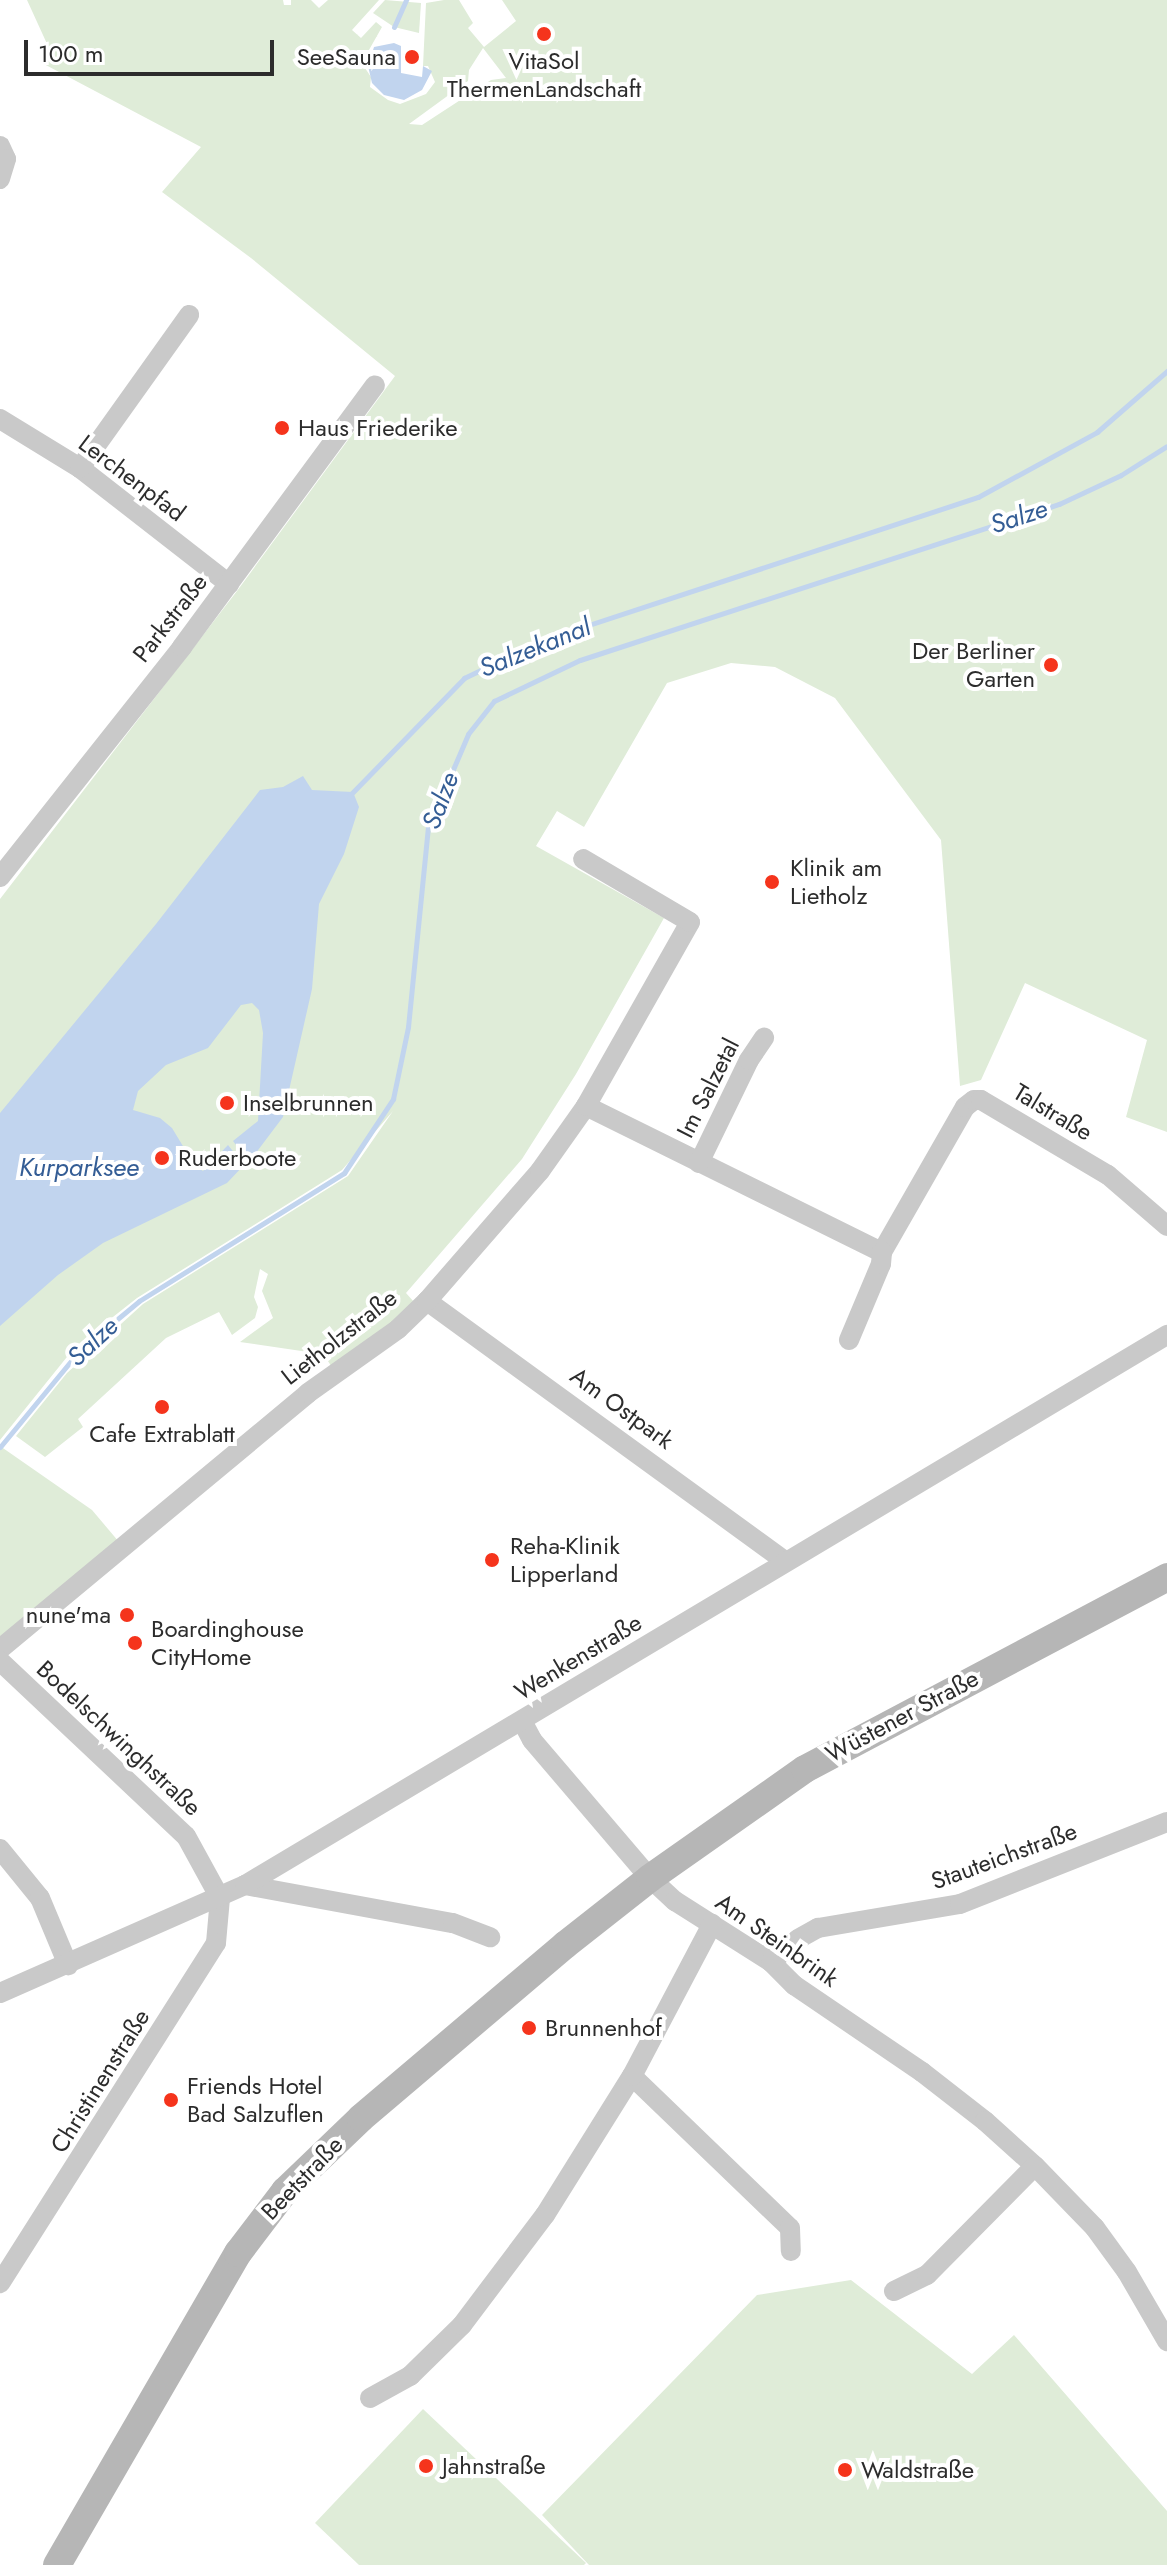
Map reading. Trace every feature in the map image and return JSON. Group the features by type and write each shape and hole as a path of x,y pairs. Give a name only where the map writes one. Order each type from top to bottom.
{"main road":[{"name":"Wüstener Straße","path":"650,1878 805,1769 1167,1577"},
{"name":"Beetstraße","path":"57,2565 207,2301 266,2212 361,2118 565,1945 650,1878"}],"street":[{"path":"0,146 6,159 0,179"},
{"path":"80,468 189,315"},
{"name":"Parkstraße","path":"0,877 229,584 375,385"},
{"name":"Lerchenpfad","path":"0,419 80,468 229,584"},
{"name":"Lietholzstraße","path":"0,1649 308,1393 398,1329 427,1301 540,1171 586,1106 690,922 583,859"},
{"name":"Im Salzetal","path":"699,1163 749,1060 764,1038"},
{"name":"Talstraße","path":"849,1340 881,1264 882,1252 965,1107 974,1100 995,1106 1108,1175 1167,1226"},
{"path":"586,1106 882,1252"},
{"name":"Am Ostpark","path":"427,1301 785,1561"},
{"name":"Wenkenstraße","path":"0,1993 245,1885 1167,1335"},
{"name":"Bodelschwinghstraße","path":"0,1661 186,1836 220,1898"},
{"name":"Am Steinbrink","path":"522,1721 532,1740 650,1878 675,1901 771,1962 794,1985 973,2111 1035,2166 1095,2228 1127,2272 1167,2341"},
{"name":"Stauteichstraße","path":"771,1962 798,1939 818,1928 960,1904 1167,1822"},
{"path":"0,1849 40,1898 68,1965"},
{"path":"245,1885 453,1923 490,1937"},
{"name":"Christinenstraße","path":"0,2283 216,1943 220,1898"},
{"path":"370,2398 410,2376 462,2325 545,2215 632,2076 712,1924"},
{"path":"632,2076 790,2228 791,2251"},
{"path":"894,2291 927,2275 1035,2166"}],"green space":[{"path":"27,0 283,0 284,5 291,5 291,0 311,0 319,8 328,0 379,0 352,30 361,38 376,22 382,27 365,57 365,68 371,77 370,87 388,100 400,104 426,94 435,82 428,66 423,66 426,3 444,0 459,0 473,23 468,28 484,47 516,21 502,0 1167,0 1167,1132 1126,1117 1147,1040 1025,983 981,1080 960,1086 941,840 835,698 775,667 731,663 667,683 584,827 557,811 536,846 664,918 576,1074 522,1159 406,1293 414,1302 376,1340 333,1369 326,1358 315,1353 240,1342 273,1318 262,1291 268,1274 260,1269 254,1297 258,1307 255,1318 232,1335 219,1312 166,1338 78,1419 83,1427 45,1457 16,1436 67,1373 143,1304 348,1176 393,1111 342,1170 137,1298 75,1347 0,1440 0,899 237,591 395,376 251,258 162,192 201,147 42,63 53,57","holes":["483,48 506,78 491,80 422,125 409,124 468,81 469,70"]},
{"path":"385,0 421,3 419,33 394,27 373,13"},
{"path":"0,1446 92,1510 119,1542 0,1644"},
{"path":"851,2280 972,2374 1014,2335 1167,2511 1167,2565 589,2565 542,2515 757,2295"},
{"name":"Jahnstraße","path":"423,2409 586,2563 359,2565 315,2523"}],"water":[{"path":"394,43 401,46 401,73 422,77 423,66 432,71 422,90 404,100 384,95 372,83 368,66 374,47"},
{"name":"Kurparksee","path":"303,776 312,790 353,792 359,807 344,854 319,904 312,989 283,1117 249,1162 233,1141 258,1121 263,1033 259,1010 252,1003 241,1005 208,1048 166,1065 138,1091 133,1110 160,1118 172,1128 195,1166 203,1171 228,1145 244,1165 227,1183 103,1243 58,1275 0,1326 0,1113 156,924 260,790 283,787"}],"waterway":[{"path":"394,27 406,0"},
{"name":"Salzekanal","path":"349,796 464,678 543,640 978,497 1097,432 1167,371"},
{"name":"Salze","path":"0,1447 80,1350 139,1301 344,1173 393,1099 408,1027 428,828 468,734 494,701 580,660 1059,504 1121,475 1167,446"}],"place":[{"name":"VitaSol ThermenLandschaft","path":"544,34"},
{"name":"SeeSauna","path":"412,57"},
{"name":"Haus Friederike","path":"282,428"},
{"name":"Der Berliner Garten","path":"1051,665"},
{"name":"Klinik am Lietholz","path":"772,882"},
{"name":"Inselbrunnen","path":"227,1103"},
{"name":"Ruderboote","path":"162,1158"},
{"name":"Cafe Extrablatt","path":"162,1407"},
{"name":"Reha-Klinik Lipperland","path":"492,1560"},
{"name":"nune'ma","path":"127,1615"},
{"name":"Boardinghouse CityHome","path":"135,1643"},
{"name":"Brunnenhof","path":"529,2028"},
{"name":"Friends Hotel Bad Salzuflen","path":"171,2100"},
{"name":"Jahnstraße","path":"426,2466"},
{"name":"Waldstraße","path":"845,2470"}]}
